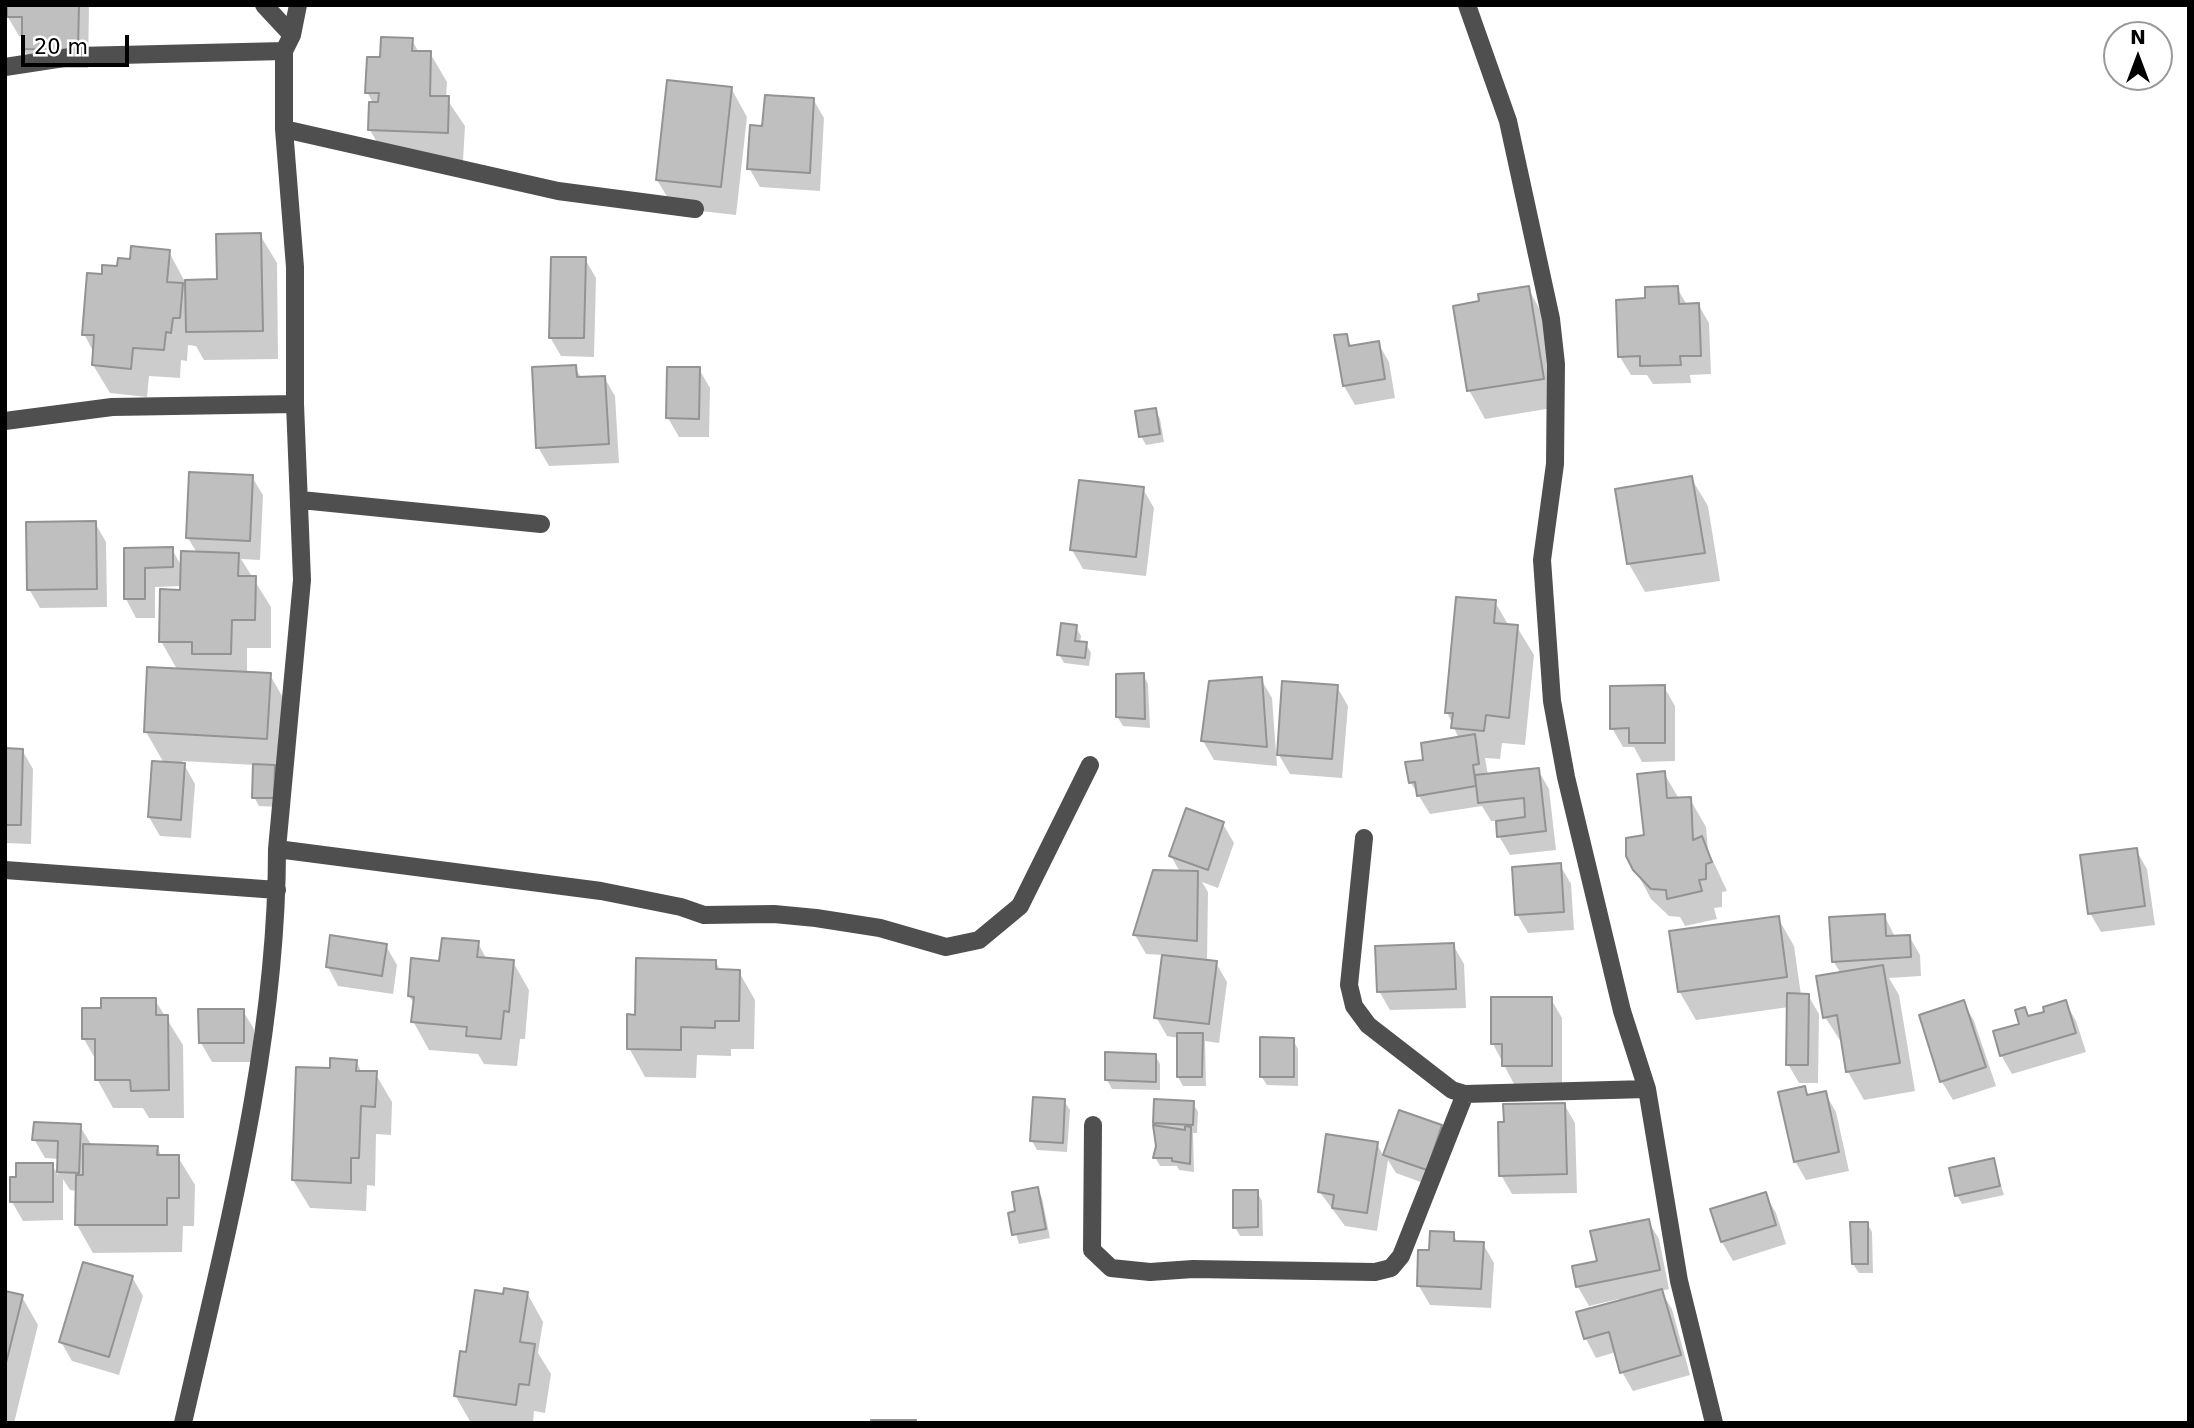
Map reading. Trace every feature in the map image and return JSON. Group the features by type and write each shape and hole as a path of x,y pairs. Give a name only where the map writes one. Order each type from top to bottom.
{"street":[{"path":"264,5 292,35"},
{"path":"183,1423 256,1092 277,890 277,849 302,580 301,500 295,404 295,267 285,129 284,51 292,35 298,5"},
{"path":"1468,5 1507,121 1551,319 1556,364 1555,464 1542,560 1552,701 1566,777 1622,1010 1647,1089 1679,1281 1714,1423"},
{"path":"5,67 77,56 284,51"},
{"path":"285,129 558,191 695,209"},
{"path":"5,421 112,407 295,404"},
{"path":"301,500 541,524"},
{"path":"277,849 601,891 681,907 704,915 774,914 816,918 880,928 946,947 979,940 1020,906 1090,765"},
{"path":"1364,838 1349,985 1354,1006 1368,1025 1452,1090 1465,1094 1647,1089"},
{"path":"5,870 277,890"},
{"path":"1093,1125 1092,1250 1111,1268 1150,1272 1193,1269 1376,1272 1391,1268 1401,1256 1465,1094"}],"building":[{"path":"7,5 79,5 78,50 22,49 22,17 7,17"},
{"path":"381,37 413,38 412,51 431,51 430,96 449,96 448,133 368,130 369,102 378,102 379,93 365,93 367,57 380,57"},
{"path":"667,80 732,87 721,187 656,180"},
{"path":"765,95 814,98 810,173 747,169 750,125 762,126"},
{"path":"261,233 263,331 186,332 185,280 217,279 216,234"},
{"path":"131,246 170,250 167,282 183,283 180,318 173,318 171,333 166,332 164,350 133,348 131,369 92,365 94,335 82,335 87,273 102,274 102,265 117,266 118,258 130,259"},
{"path":"551,257 586,257 584,338 549,338"},
{"path":"1529,286 1544,379 1467,391 1453,306 1479,301 1478,294"},
{"path":"1678,286 1679,304 1699,303 1701,356 1680,356 1681,365 1640,366 1640,356 1618,357 1616,300 1645,298 1645,287"},
{"path":"1347,334 1349,346 1379,341 1385,379 1343,386 1334,335"},
{"path":"576,365 577,377 605,376 609,444 536,448 532,367"},
{"path":"667,367 700,367 699,419 666,418"},
{"path":"1156,408 1160,434 1139,437 1135,411"},
{"path":"189,472 253,475 250,541 186,538"},
{"path":"1692,476 1705,553 1627,564 1615,489"},
{"path":"1079,480 1144,487 1136,557 1070,550"},
{"path":"96,521 97,589 27,590 26,522"},
{"path":"173,547 173,567 145,568 145,599 124,599 124,548"},
{"path":"181,551 239,553 238,576 256,576 255,620 232,620 231,654 192,654 192,642 159,642 160,589 180,590"},
{"path":"1456,597 1496,600 1494,623 1518,625 1509,718 1486,715 1484,731 1451,728 1453,713 1445,713"},
{"path":"1061,623 1077,625 1075,641 1087,642 1085,658 1057,655"},
{"path":"147,667 271,673 267,739 144,732"},
{"path":"1144,673 1145,719 1116,717 1116,674"},
{"path":"1262,677 1267,747 1201,741 1209,681"},
{"path":"1282,681 1338,685 1332,759 1277,755"},
{"path":"1665,685 1665,743 1629,743 1629,728 1610,729 1610,686"},
{"path":"1475,734 1479,764 1473,765 1476,786 1417,796 1415,782 1409,783 1405,762 1423,760 1421,743"},
{"path":"5,748 23,749 21,825 5,825"},
{"path":"152,761 185,763 181,820 148,817"},
{"path":"253,764 275,765 274,798 252,798"},
{"path":"1539,768 1546,831 1497,837 1496,821 1525,817 1524,798 1478,803 1475,775"},
{"path":"1665,771 1667,798 1691,797 1693,840 1702,836 1712,862 1706,864 1706,879 1699,880 1702,891 1667,899 1666,890 1651,889 1633,870 1626,856 1626,838 1644,835 1637,774"},
{"path":"1186,808 1224,822 1208,870 1169,856"},
{"path":"2137,848 2145,906 2088,914 2080,855"},
{"path":"1561,863 1564,912 1515,915 1512,867"},
{"path":"1153,870 1198,871 1197,941 1133,935"},
{"path":"1885,914 1886,936 1910,935 1911,957 1832,962 1829,917"},
{"path":"1779,916 1787,977 1678,992 1669,931"},
{"path":"330,935 387,944 382,976 326,967"},
{"path":"442,938 479,941 477,957 514,960 509,1012 504,1011 501,1039 466,1036 467,1027 411,1022 414,997 408,996 411,958 439,961"},
{"path":"1454,943 1456,989 1377,992 1375,946"},
{"path":"1162,955 1217,961 1209,1024 1154,1018"},
{"path":"636,958 716,960 716,969 740,970 739,1021 715,1021 715,1028 681,1027 681,1050 627,1049 627,1014 635,1015"},
{"path":"1883,965 1900,1063 1846,1072 1837,1015 1823,1018 1816,976"},
{"path":"1787,993 1809,994 1808,1065 1786,1065"},
{"path":"1491,997 1552,997 1552,1066 1502,1066 1502,1044 1491,1044"},
{"path":"101,998 156,998 156,1015 168,1015 169,1090 131,1091 130,1080 95,1080 95,1039 82,1039 82,1008 101,1008"},
{"path":"1964,1000 1986,1067 1940,1082 1919,1015"},
{"path":"2066,1000 2076,1033 2000,1056 1993,1031 2019,1024 2015,1010 2025,1007 2028,1016 2044,1012 2043,1007"},
{"path":"198,1009 244,1009 244,1043 199,1043"},
{"path":"1177,1033 1203,1033 1202,1077 1177,1077"},
{"path":"1260,1037 1294,1038 1294,1077 1260,1077"},
{"path":"1105,1052 1156,1054 1156,1082 1105,1080"},
{"path":"330,1058 357,1060 356,1071 377,1071 375,1107 361,1106 359,1158 351,1158 351,1183 292,1180 296,1067 330,1068"},
{"path":"1805,1086 1807,1095 1826,1091 1839,1152 1794,1162 1778,1092"},
{"path":"1033,1097 1065,1099 1063,1143 1030,1141"},
{"path":"1154,1099 1194,1101 1193,1125 1153,1123"},
{"path":"1565,1103 1567,1174 1499,1176 1498,1122 1504,1122 1503,1104"},
{"path":"1399,1110 1442,1125 1427,1170 1383,1155"},
{"path":"34,1122 81,1124 79,1173 57,1172 58,1141 32,1140"},
{"path":"1153,1125 1185,1130 1185,1126 1191,1127 1190,1164 1172,1161 1172,1158 1153,1158 1156,1146"},
{"path":"1326,1134 1378,1142 1367,1213 1332,1208 1334,1195 1318,1192"},
{"path":"83,1144 158,1146 157,1155 179,1155 179,1198 167,1198 167,1225 75,1225 76,1175 83,1175"},
{"path":"1994,1158 2000,1186 1955,1196 1949,1168"},
{"path":"16,1163 53,1163 53,1202 10,1202 10,1177 16,1177"},
{"path":"1038,1187 1046,1229 1012,1235 1008,1213 1015,1211 1012,1192"},
{"path":"1233,1190 1258,1190 1258,1227 1233,1228"},
{"path":"1766,1192 1776,1225 1721,1242 1710,1209"},
{"path":"1649,1219 1660,1270 1576,1287 1572,1266 1597,1261 1590,1231"},
{"path":"1850,1222 1868,1222 1868,1264 1852,1264"},
{"path":"1430,1231 1454,1232 1454,1241 1484,1242 1481,1289 1417,1286 1418,1250 1429,1250"},
{"path":"83,1262 133,1276 109,1357 59,1342"},
{"path":"504,1288 528,1292 520,1342 535,1344 529,1385 519,1384 516,1405 454,1396 460,1351 466,1352 475,1290 503,1294"},
{"path":"1662,1289 1681,1355 1620,1373 1609,1332 1584,1339 1576,1312"},
{"path":"5,1291 23,1295 5,1367"},
{"path":"871,1420 916,1420 916,1423 871,1423"}]}
